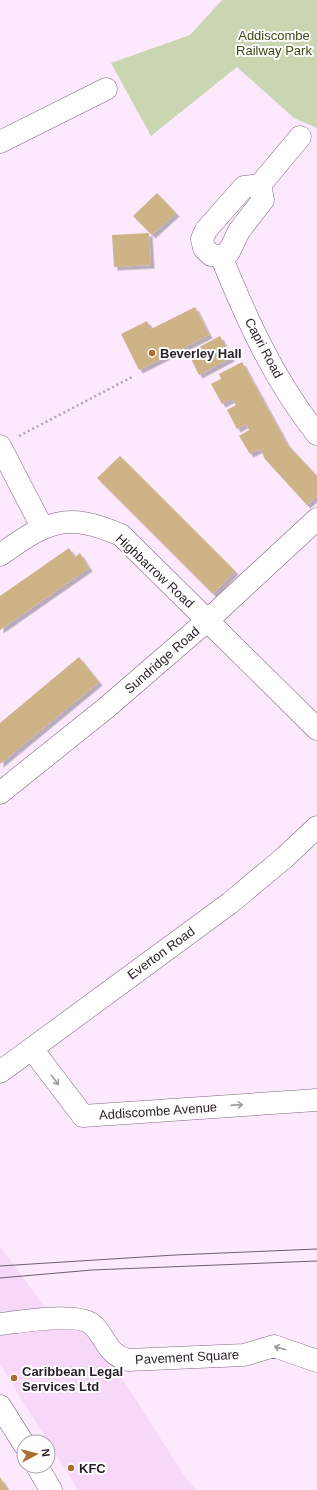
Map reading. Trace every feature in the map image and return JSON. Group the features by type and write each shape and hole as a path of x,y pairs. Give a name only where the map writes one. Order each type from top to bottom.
{"street":[{"path":"0,142 106,89"},
{"path":"260,185 262,200 240,231 229,252 221,256 211,255 204,248 202,239 206,230 244,187 260,185 300,137"},
{"path":"220,214 240,231"},
{"name":"Capri Road","path":"221,256 239,301 276,374 302,415 317,434"},
{"path":"0,446 42,527 0,555"},
{"name":"Sundridge Road","path":"0,793 106,708 208,620 317,519"},
{"name":"Highbarrow Road","path":"42,527 79,521 101,527 121,535 317,729"},
{"name":"Everton Road","path":"0,1072 230,903 284,858 317,827"},
{"name":"Addiscombe Avenue","path":"32,1049 83,1116 317,1100"},
{"name":"Pavement Square","path":"0,1324 62,1319 86,1320 95,1326 114,1354 128,1360 139,1361 244,1354 274,1346 317,1361"},
{"path":"0,1406 18,1434"},
{"path":"42,1474 51,1490"}],"path":[{"path":"0,446 134,376"}],"shaded area":[{"path":"0,1246 62,1331 78,1328 94,1335 186,1478 196,1490 78,1490 56,1454 56,1434 43,1434 0,1364"}],"green space":[{"name":"Addiscombe Railway Park","path":"222,0 317,0 317,128 294,118 237,67 151,136 111,63 190,35"}],"building":[{"path":"157,193 176,213 152,235 133,216"},
{"path":"149,233 151,265 114,267 112,235"},
{"name":"Beverley Hall","path":"195,307 209,335 139,370 121,334 147,321 151,329"},
{"path":"220,336 231,358 199,375 188,353"},
{"path":"242,362 287,444 317,476 317,496 307,505 265,459 260,449 250,454 239,436 249,430 246,424 237,429 227,410 236,405 232,399 222,404 211,384 221,379 219,374"},
{"path":"120,456 235,571 213,594 97,478"},
{"path":"69,548 75,557 80,553 89,568 0,630 0,596"},
{"path":"79,657 99,682 0,764 0,723"},
{"path":"0,1477 8,1490 0,1490"}],"tram line":[{"path":"0,1266 175,1255 317,1249"},
{"path":"0,1278 92,1270 317,1261"}],"place":[{"name":"Beverley Hall","path":"152,353"},
{"name":"Caribbean Legal Services Ltd","path":"14,1378"},
{"name":"KFC","path":"71,1468"}]}
